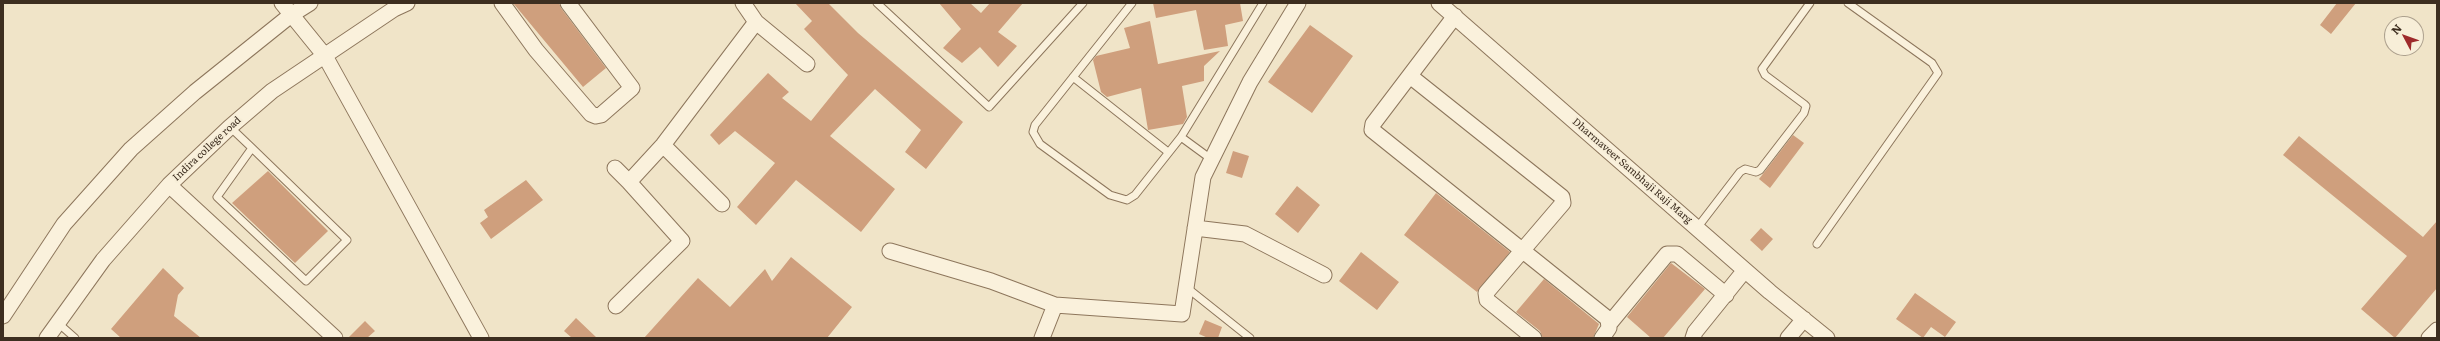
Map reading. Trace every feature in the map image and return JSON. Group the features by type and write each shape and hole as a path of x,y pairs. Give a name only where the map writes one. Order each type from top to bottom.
{"street":[{"path":"3,316 64,224 131,149 287,9 310,3"},
{"name":"Indira college road","path":"47,338 103,260 169,185 230,127 272,91 394,9 408,3"},
{"path":"502,3 536,50 591,114 596,116 607,110 632,88 568,3"},
{"path":"743,3 756,22 807,64"},
{"path":"890,251 991,281 1055,305 1182,314 1203,176 1250,82 1298,3"},
{"name":"Dharmaveer Sambhaji Raji Marg","path":"1440,3 1745,270 1804,319 1821,336"},
{"path":"287,9 324,56 481,338"},
{"path":"1455,16 1373,124 1372,130 1608,319 1610,323"},
{"path":"629,182 663,145 756,22"},
{"path":"1410,76 1562,196 1563,203 1488,289 1486,296 1487,300 1534,338"},
{"path":"663,145 722,204"},
{"path":"615,168 682,242 616,306"},
{"path":"169,185 335,338"},
{"path":"1195,228 1245,234 1324,275"},
{"path":"1602,338 1608,331 1610,323 1667,254 1677,254 1726,295"},
{"path":"1693,338 1695,332 1745,270"},
{"path":"1042,338 1055,305"},
{"path":"1788,338 1804,319"},
{"path":"2429,338 2437,330"}],"lane":[{"path":"877,3 988,107 1084,3"},
{"path":"1132,3 1035,125 1033,132 1040,144 1110,195 1127,200 1134,195 1181,137 1263,3"},
{"path":"1697,228 1740,172 1745,169 1756,172 1760,170 1804,113 1806,106 1765,75 1762,69 1810,3"},
{"path":"1817,244 1938,73 1932,63 1848,3"},
{"path":"1072,77 1168,152"},
{"path":"230,127 252,148 347,240 306,281 217,196 252,148"},
{"path":"1181,137 1211,159"},
{"path":"1186,287 1250,338"},
{"path":"58,323 75,338"}],"building":[{"path":"513,3 559,3 561,8 606,68 583,87"},
{"path":"795,3 828,3 858,33 963,122 926,169 905,152 921,130 875,89 830,136 895,189 861,232 796,180 756,225 737,207 775,163 735,131 719,145 710,135 768,73 789,92 782,98 811,121 848,75 804,29 812,21"},
{"path":"939,3 970,3 981,13 990,3 1023,3 998,32 1017,46 998,67 980,47 962,63 943,48 961,29"},
{"path":"1153,3 1240,3 1243,21 1225,25 1228,46 1204,50 1196,10 1156,18"},
{"path":"2337,3 2356,3 2331,34 2320,25"},
{"path":"1150,21 1158,64 1220,51 1204,66 1204,81 1182,86 1187,117 1183,124 1148,130 1141,88 1107,97 1101,92 1093,60 1096,56 1130,48 1124,28"},
{"path":"1310,25 1353,56 1312,113 1268,82"},
{"path":"1793,135 1804,143 1770,188 1759,179"},
{"path":"2299,136 2423,237 2437,221 2437,288 2395,338 2361,309 2407,256 2283,155"},
{"path":"1233,151 1249,156 1242,178 1226,173"},
{"path":"268,171 328,231 295,263 232,203"},
{"path":"526,180 543,200 491,239 480,223 488,217 484,210"},
{"path":"1297,186 1320,205 1298,233 1275,214"},
{"path":"1436,193 1510,252 1477,292 1404,235"},
{"path":"1761,228 1773,239 1762,251 1750,240"},
{"path":"1361,252 1399,282 1377,310 1339,281"},
{"path":"791,257 852,307 827,338 644,338 698,278 730,307 765,269 772,281"},
{"path":"1671,263 1705,289 1663,338 1651,338 1627,317"},
{"path":"163,268 184,288 178,295 174,316 201,338 121,338 111,329"},
{"path":"1544,279 1599,324 1593,338 1543,338 1540,331 1516,312"},
{"path":"1915,293 1956,322 1945,337 1931,327 1923,338 1896,319"},
{"path":"576,318 597,338 572,338 564,331"},
{"path":"1205,320 1222,327 1218,338 1208,338 1199,334"},
{"path":"365,321 375,331 367,338 348,338"}]}
